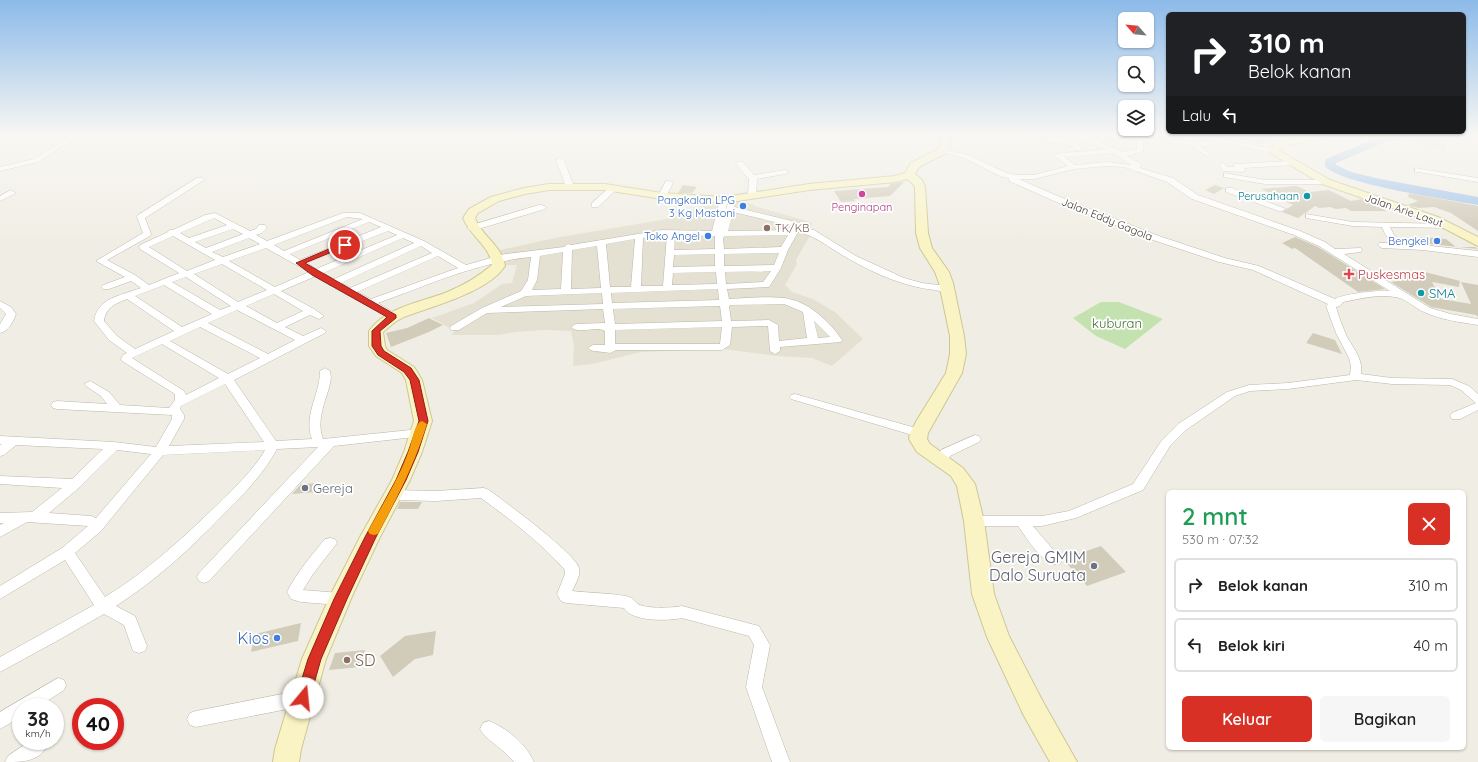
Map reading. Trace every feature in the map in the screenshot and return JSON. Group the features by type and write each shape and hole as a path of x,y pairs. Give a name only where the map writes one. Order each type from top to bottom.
{"street":[{"path":"564,171 570,187"},
{"path":"747,171 755,181 752,196"},
{"path":"610,350 614,347 722,347 726,343 727,325 720,269 719,235 720,218 729,203 752,196 809,187 896,179 908,174 911,171"},
{"name":"Jalan Eddy Gagola","path":"996,171 1095,215 1212,257 1256,268 1337,304"},
{"path":"1005,175 1034,177 1060,171"},
{"path":"1142,171 1170,180 1195,197 1303,235 1339,252 1358,250"},
{"name":"Jalan Arie Lasut","path":"1305,171 1326,182 1417,212 1449,226 1478,242"},
{"path":"1421,171 1478,180"},
{"path":"753,177 785,172"},
{"path":"908,174 918,182 920,187 922,233 924,242 926,248 942,272 957,336 958,354 954,373 919,433 918,439 923,448 957,472 966,484 974,521 983,594 998,637 1033,708 1064,762"},
{"path":"1227,175 1266,182 1326,182"},
{"path":"1240,177 1229,190 1282,209 1260,220"},
{"path":"147,288 132,277 107,263 100,261 148,234 141,217 200,180"},
{"path":"286,762 314,659 340,599 370,537 393,495 413,452 423,421 414,380 408,370 381,353 377,346 376,331 384,322 393,316 464,288 483,279 499,266 499,259 491,246 472,228 469,218 473,211 489,202 536,189 570,187 665,189 729,203 796,225 777,268 766,285 524,293"},
{"path":"595,205 613,189"},
{"path":"0,200 12,194"},
{"path":"719,235 729,218 729,203"},
{"path":"472,228 542,207"},
{"path":"303,340 238,306 143,247 172,232 215,215 300,263 315,274 393,316"},
{"path":"133,354 113,338 100,321 100,312 108,303 346,215 360,215 369,219 420,243 465,268"},
{"path":"1308,216 1353,224 1449,226"},
{"path":"720,218 729,218"},
{"path":"283,254 369,219"},
{"path":"1385,224 1386,231 1390,237 1400,245"},
{"path":"189,241 234,226"},
{"path":"206,251 249,235 264,228 262,226"},
{"path":"300,263 387,228"},
{"path":"370,303 465,268 499,259 671,232 719,235 795,230 811,232 853,258 901,280 920,286 947,289"},
{"path":"172,232 315,313 278,326"},
{"path":"667,288 671,232"},
{"path":"0,594 67,552 96,526 160,451 178,418 180,393 126,359 133,354 219,314 403,235"},
{"path":"636,289 638,236"},
{"path":"601,242 610,329 610,350"},
{"path":"332,282 420,243"},
{"path":"1382,245 1400,245 1478,254"},
{"path":"566,291 568,247"},
{"path":"669,254 784,250"},
{"path":"1334,250 1401,295 1427,310 1440,315 1478,322"},
{"path":"349,292 438,253"},
{"path":"455,328 485,310 524,293 529,289 534,277 536,254"},
{"path":"668,270 777,268"},
{"path":"106,287 132,277"},
{"path":"165,282 219,314"},
{"path":"1355,377 1356,370 1354,354 1345,342 1331,306 1337,304 1339,300 1394,293 1401,295"},
{"path":"128,296 182,332"},
{"path":"485,310 719,303 725,305 729,302 784,301 808,312 822,321 837,340"},
{"path":"0,304 8,309 11,314 7,323 0,330"},
{"path":"808,312 814,341"},
{"path":"201,323 268,358"},
{"path":"576,327 602,325 610,329 771,324 773,325 775,347 814,341 837,340"},
{"path":"57,405 116,408 178,407 227,378 321,331"},
{"path":"162,340 227,378 273,446"},
{"path":"830,348 837,340"},
{"path":"593,348 605,348 610,350"},
{"path":"325,371 326,377 316,408 313,426 325,442"},
{"path":"974,521 1042,521 1071,515 1138,487 1166,444 1182,426 1231,394 1249,388 1288,386 1346,380 1355,377 1392,381 1452,382 1466,388 1478,400"},
{"path":"90,384 105,394 116,408"},
{"path":"794,397 919,433"},
{"path":"1456,416 1478,406"},
{"path":"0,440 114,446 160,451 273,446 420,433"},
{"path":"942,462 945,453 975,439"},
{"path":"0,452 13,441"},
{"path":"204,577 325,442"},
{"path":"0,532 29,518 75,484 114,446"},
{"path":"0,665 103,606 136,584 195,535 256,472 267,458 273,446"},
{"path":"0,480 75,484"},
{"path":"393,495 436,496 484,493 520,520 560,555 572,568 572,574 564,594 566,597 625,602 629,603 632,608 637,610 671,615 682,612 754,631 762,645 754,687 781,762"},
{"path":"0,518 91,521 96,526"},
{"path":"1022,522 1045,551 1056,560"},
{"path":"330,543 308,570 294,592 296,595 301,596 340,599"},
{"path":"67,552 103,606 130,622 139,646"},
{"path":"38,698 58,685"},
{"path":"196,720 303,698"},
{"path":"0,721 12,714"},
{"path":"489,729 504,739 521,755 526,762"},
{"path":"14,762 32,750"}],"shaded area":[{"path":"707,200 736,200 807,221 812,224 806,230 811,234 796,260 797,264 785,285 792,292 813,299 835,312 863,339 832,366 812,358 777,356 722,349 641,352 592,364 573,366 574,346 571,331 544,330 498,335 451,335 455,331 432,318 474,303 502,284 512,283 517,265 502,265 504,258 500,250 555,238 667,219 675,217 690,209 700,209"}],"green space":[{"name":"kuburan","path":"1101,302 1119,302 1163,319 1125,349 1096,336 1073,318"}],"building":[{"name":"Penginapan","path":"904,182 890,196 854,199 855,201 841,202 834,191 888,187 891,184"},
{"path":"683,185 697,187 692,193 678,193"},
{"path":"1215,185 1224,188 1214,194 1205,190"},
{"name":"Perusahaan","path":"1297,186 1310,192 1329,190 1351,201 1362,199 1387,211 1351,211 1346,208 1319,208 1315,206 1298,218 1282,212 1293,205 1261,189"},
{"path":"1409,193 1478,206 1478,231 1451,213 1434,207 1418,208 1408,205 1418,201 1408,197"},
{"path":"1295,237 1318,247 1385,289 1358,292 1295,248 1292,249 1282,243"},
{"name":"Bengkel","path":"1420,237 1446,239 1456,247 1430,244"},
{"path":"1459,247 1475,247 1478,249"},
{"name":"SMA","path":"1425,272 1460,281 1459,287 1432,282 1441,299 1471,304 1461,282 1478,285 1478,317 1476,315 1431,307 1391,282 1405,280 1399,273"},
{"path":"429,318 443,325 391,347 386,333 407,328"},
{"path":"1313,333 1335,340 1342,354 1306,343"},
{"name":"Gereja","path":"321,483 317,492 292,494 301,484"},
{"path":"400,502 422,502 418,509 397,509"},
{"name":"Gereja GMIM Dalo Suruata","path":"1101,546 1126,572 1087,586 1063,559"},
{"name":"Kios","path":"301,623 298,641 251,652 255,634"},
{"path":"436,631 433,655 415,659 393,677 380,656 405,636"},
{"name":"SD","path":"365,650 360,667 329,670 335,653"}],"waterway":[{"path":"1337,171 1379,183 1421,192 1478,201"}],"slow traffic":[{"path":"374,531 401,480 413,452 422,424"}],"place":[{"name":"Penginapan","path":"862,194"},
{"name":"Perusahaan","path":"1307,196"},
{"name":"Pangkalan LPG 3 Kg Mastoni","path":"743,206"},
{"name":"TK/KB","path":"767,228"},
{"name":"Toko Angel","path":"708,236"},
{"name":"Bengkel","path":"1437,241"},
{"name":"Puskesmas","path":"1349,274"},
{"name":"SMA","path":"1421,293"},
{"name":"Gereja","path":"305,488"},
{"name":"Gereja GMIM Dalo Suruata","path":"1094,566"},
{"name":"Kios","path":"277,638"},
{"name":"SD","path":"347,660"}],"route":[{"path":"303,698 314,659 340,599 370,537 401,480 413,452 423,421 420,399 414,380 408,370 381,353 377,346 375,337 376,331 384,322 393,316 315,274 300,263 345,245"}]}
